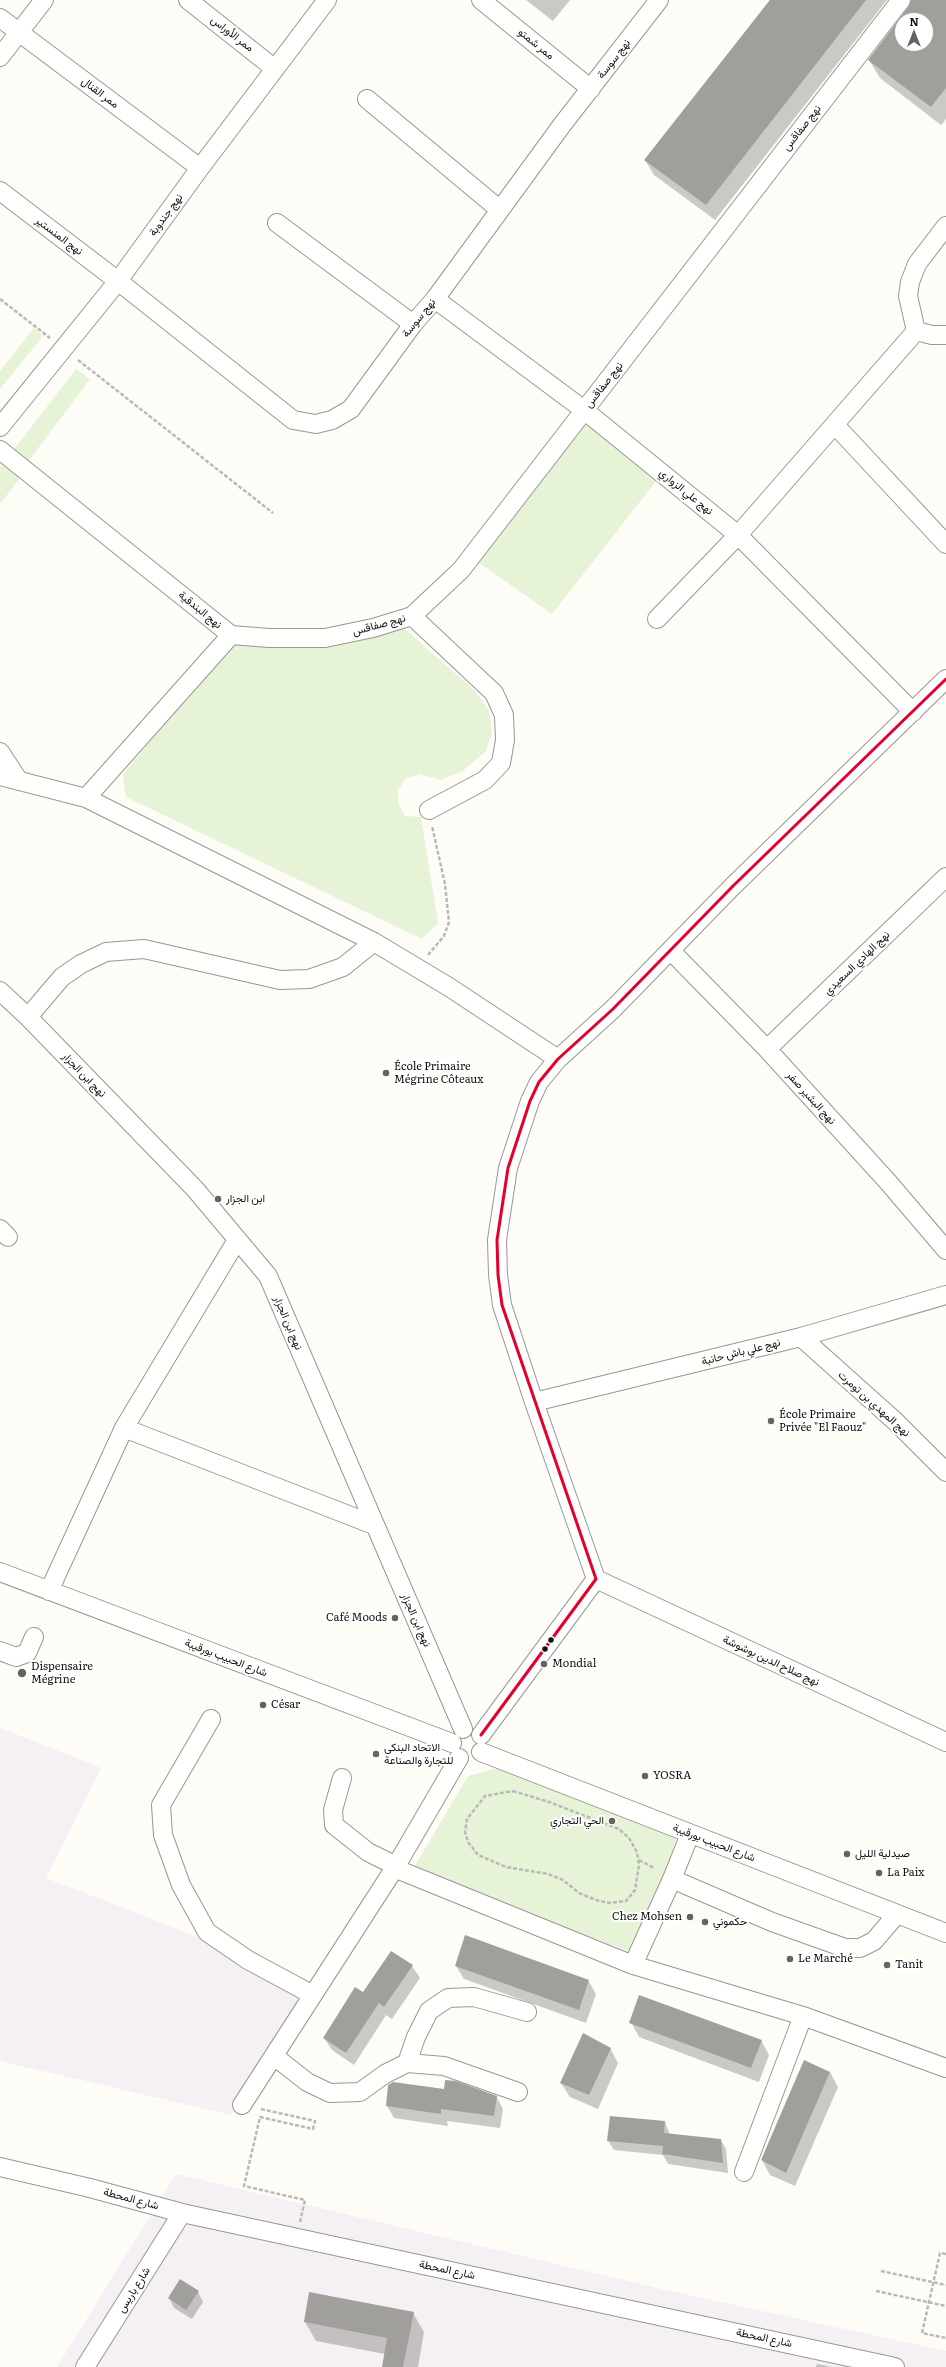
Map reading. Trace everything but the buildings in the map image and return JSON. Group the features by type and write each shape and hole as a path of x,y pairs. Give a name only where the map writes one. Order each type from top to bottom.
{"street":[{"path":"0,56 44,0"},
{"name":"ممر الأوراس","path":"188,0 275,69"},
{"name":"نهج جندوبة","path":"0,427 118,281 200,168 327,0"},
{"name":"ممر شمتو","path":"481,0 591,89"},
{"name":"نهج سوسة","path":"118,281 293,420 306,423 332,420 351,409 659,0"},
{"name":"نهج صفاقس","path":"231,635 269,638 325,638 373,628 412,616 461,570 901,0"},
{"name":"ممر القنال","path":"0,18 200,168"},
{"path":"368,99 500,210"},
{"name":"نهج المنستير","path":"0,191 118,281"},
{"path":"277,223 414,324"},
{"path":"916,331 908,296 910,282 917,264 946,226"},
{"name":"نهج علي الزواري","path":"435,299 584,410 738,535 913,712"},
{"path":"916,331 932,335 946,335"},
{"path":"657,619 738,535 916,331"},
{"path":"835,425 946,544"},
{"name":"نهج البندقية","path":"0,450 231,635 86,798"},
{"path":"412,616 494,693 504,715 505,740 501,763 485,780 428,810"},
{"path":"456,1750 471,1760 596,1579 534,1402 502,1305 498,1275 497,1240 508,1168 530,1100 540,1082 558,1059 671,952 733,886 946,679"},
{"path":"0,752 19,781"},
{"path":"0,776 86,798 374,942 418,967 558,1059"},
{"name":"نهج الهادي السعيدي","path":"767,1049 944,884"},
{"path":"28,1017 62,977 81,964 106,952 144,949 280,980 309,979 343,967 374,942"},
{"name":"نهج البشير صفر","path":"671,952 767,1049 888,1182 946,1250"},
{"name":"نهج ابن الجزار","path":"0,992 28,1017 195,1189 268,1276 463,1729"},
{"path":"49,1591 124,1428 237,1240"},
{"name":"نهج علي باش حانبة","path":"534,1402 801,1337 946,1295"},
{"name":"نهج المهدي بن تومرت","path":"801,1337 896,1422 946,1472"},
{"path":"124,1428 374,1525"},
{"name":"شارع الحبيب بورقيبة","path":"0,1572 456,1750"},
{"name":"نهج صلاح الدين بوشوشة","path":"596,1579 946,1742"},
{"path":"0,1651 16,1657 26,1654 34,1637"},
{"path":"211,1719 161,1805 163,1835 181,1885 207,1932 248,1960 313,1995"},
{"name":"شارع الحبيب بورقيبة","path":"463,1729 471,1728 481,1744 690,1834 946,1933"},
{"path":"242,2105 395,1867 456,1750 458,1732 463,1729"},
{"path":"342,1778 333,1810 334,1826 368,1852 395,1867 633,1965 803,2016 946,2068"},
{"path":"633,1965 672,1879 690,1834"},
{"path":"672,1879 772,1922 845,1948 860,1948 874,1941 897,1914"},
{"path":"407,2062 416,2036 428,2011 448,1998 474,1997 527,2012"},
{"path":"744,2172 803,2016"},
{"path":"274,2056 307,2082 330,2093 360,2092 385,2074 407,2062 444,2066 518,2092"},
{"name":"شارع المحطة","path":"0,2168 90,2188 182,2213 895,2367"},
{"name":"شارع باريس","path":"85,2367 182,2213"}],"path":[{"path":"0,299 273,513"},
{"path":"418,967 444,936 449,922 445,884 428,810"},
{"path":"513,1791 549,1802 619,1829 629,1838 637,1852 638,1860 638,1878 635,1890 626,1901 610,1903 596,1900 579,1893 563,1880 548,1874 506,1867 478,1854 468,1842 465,1832 467,1819 485,1796 513,1791"},
{"path":"638,1860 654,1868"},
{"path":"242,2105 315,2121 313,2129 260,2117 244,2186 305,2200 297,2237"},
{"path":"946,2254 940,2253 922,2333 946,2338"},
{"path":"881,2270 946,2285"},
{"path":"876,2291 946,2306"}],"shaded area":[{"path":"0,1728 101,1768 46,1878 309,1980 231,2115 0,2061"},
{"path":"176,2174 670,2291 946,2351 946,2367 57,2367"}],"green space":[{"path":"34,328 43,336 0,389 0,371"},
{"path":"76,369 90,379 27,463 12,452"},
{"path":"590,425 657,480 552,614 472,558 577,426"},
{"path":"5,461 23,474 0,504 0,468"},
{"path":"404,628 475,691 489,711 492,732 486,751 463,771 441,780 420,774 405,779 398,790 398,803 405,816 421,817 438,923 422,939 126,797 123,775 215,659 237,644"},
{"path":"498,1768 676,1838 642,1956 412,1871 468,1776"}],"transit line":[{"path":"481,1735 596,1579 502,1305 498,1275 497,1240 508,1168 530,1101 539,1082 558,1059 613,1009 733,886 946,679"}],"place":[{"name":"École Primaire Mégrine Côteaux","path":"386,1073"},
{"name":"ابن الجزار","path":"218,1199"},
{"name":"École Primaire Privée \"El Faouz\"","path":"771,1421"},
{"name":"Café Moods","path":"395,1618"},
{"name":"Mondial","path":"544,1664"},
{"name":"Dispensaire Mégrine","path":"22,1673"},
{"name":"César","path":"263,1705"},
{"name":"الاتحاد البنكي للتجارة والصناعة","path":"376,1754"},
{"name":"YOSRA","path":"645,1776"},
{"name":"الحي التجاري","path":"612,1821"},
{"name":"صيدلية الليل","path":"847,1854"},
{"name":"La Paix","path":"879,1873"},
{"name":"Chez Mohsen","path":"690,1917"},
{"name":"حكموني","path":"705,1922"},
{"name":"Le Marché","path":"790,1959"},
{"name":"Tanit","path":"887,1965"}]}
